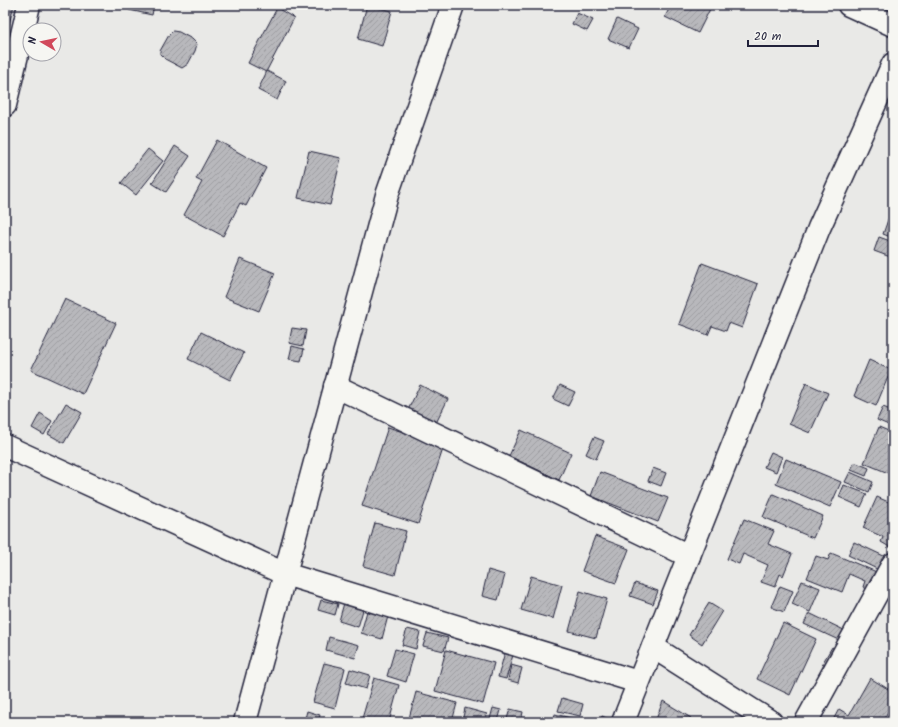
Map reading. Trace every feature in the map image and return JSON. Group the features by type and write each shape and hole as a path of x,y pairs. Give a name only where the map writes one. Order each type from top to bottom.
{"street":[{"path":"5,105 29,5"},
{"path":"245,722 386,195 453,5"},
{"path":"849,5 893,25"},
{"path":"623,722 819,228 891,76"},
{"path":"335,386 689,556"},
{"path":"5,446 285,574 638,682"},
{"path":"806,722 893,564"},
{"path":"653,646 771,722"}],"building":[{"path":"5,5 14,5 6,36 5,36"},
{"path":"130,5 154,5 152,15 129,10"},
{"path":"367,5 392,11 382,46 358,39"},
{"path":"671,5 712,5 698,33 665,17"},
{"path":"277,8 294,18 266,72 248,63"},
{"path":"577,13 593,20 587,31 572,24"},
{"path":"617,19 638,29 629,48 608,39"},
{"path":"173,31 179,32 192,39 197,44 188,64 182,68 165,59 160,54 160,51 169,35"},
{"path":"267,71 286,81 277,100 258,90"},
{"path":"217,140 266,168 246,206 240,203 223,236 184,215 202,182 196,179"},
{"path":"175,146 190,156 166,192 152,183"},
{"path":"148,149 163,161 136,195 121,183"},
{"path":"309,151 341,158 330,205 298,198"},
{"path":"890,214 893,215 893,238 883,234"},
{"path":"879,237 893,242 893,258 874,251"},
{"path":"240,259 275,273 259,311 224,297"},
{"path":"702,263 758,284 742,328 729,323 726,331 712,326 708,335 679,324"},
{"path":"65,299 116,323 83,394 31,370"},
{"path":"292,328 306,330 303,346 289,343"},
{"path":"201,332 244,353 230,380 188,359"},
{"path":"292,346 304,349 301,361 289,359"},
{"path":"869,360 891,370 876,406 854,396"},
{"path":"806,383 828,393 810,433 789,424"},
{"path":"420,385 448,399 436,423 408,410"},
{"path":"560,385 575,392 568,406 553,399"},
{"path":"66,403 82,412 64,443 48,434"},
{"path":"883,407 893,411 893,427 877,420"},
{"path":"40,413 52,421 44,435 32,428"},
{"path":"388,427 444,446 418,524 362,506"},
{"path":"879,427 893,433 893,475 864,463"},
{"path":"521,430 571,453 559,480 509,456"},
{"path":"594,437 604,441 596,459 586,454"},
{"path":"771,452 782,457 776,472 764,467"},
{"path":"786,459 841,482 830,507 776,484"},
{"path":"854,462 869,468 866,476 851,470"},
{"path":"653,468 666,473 661,486 648,481"},
{"path":"600,472 668,498 658,522 591,496"},
{"path":"850,472 873,482 869,492 845,482"},
{"path":"844,485 867,494 861,507 839,497"},
{"path":"773,494 823,516 813,538 763,517"},
{"path":"877,497 893,504 893,549 881,542 883,537 863,528"},
{"path":"744,519 774,531 768,544 792,554 783,576 780,574 775,587 761,582 768,565 743,554 739,564 727,559"},
{"path":"375,523 406,531 395,575 363,566"},
{"path":"595,536 629,549 616,583 582,571"},
{"path":"854,542 888,558 881,571 848,555"},
{"path":"831,553 879,573 871,591 863,587 865,581 849,574 842,592 807,578 816,556 828,560"},
{"path":"488,570 505,575 498,600 482,596"},
{"path":"531,576 562,585 553,619 521,610"},
{"path":"802,581 820,588 810,612 792,604"},
{"path":"635,583 658,591 653,604 630,596"},
{"path":"780,586 793,591 784,612 771,607"},
{"path":"580,591 607,599 596,638 569,631"},
{"path":"321,600 338,604 335,615 318,610"},
{"path":"344,603 363,610 358,627 339,621"},
{"path":"709,603 722,611 702,644 689,635"},
{"path":"367,611 388,616 382,639 361,633"},
{"path":"809,613 850,633 845,643 804,624"},
{"path":"783,623 816,639 790,695 757,679"},
{"path":"407,629 420,632 416,649 402,645"},
{"path":"427,633 448,638 444,651 423,646"},
{"path":"329,637 359,645 355,658 326,650"},
{"path":"832,647 840,651 829,669 822,664"},
{"path":"395,649 414,654 406,682 387,676"},
{"path":"446,650 494,663 483,704 435,691"},
{"path":"505,652 513,655 506,679 498,677"},
{"path":"324,663 345,668 335,708 313,702"},
{"path":"511,665 522,668 518,683 508,680"},
{"path":"350,669 370,675 366,689 346,683"},
{"path":"374,678 399,685 389,722 361,722"},
{"path":"870,678 893,692 893,703 882,722 832,722 839,709 849,715"},
{"path":"416,692 457,703 452,722 408,722"},
{"path":"562,698 583,704 580,716 558,711"},
{"path":"663,701 691,718 688,722 655,722"},
{"path":"465,708 487,714 484,722 462,722"},
{"path":"493,708 501,710 498,721 490,719"},
{"path":"510,709 523,712 521,722 506,722"},
{"path":"307,711 320,715 318,722 304,722"},
{"path":"555,714 586,722 553,722"},
{"path":"602,716 615,722 600,722"},
{"path":"323,718 337,721 337,722 322,722"}]}
